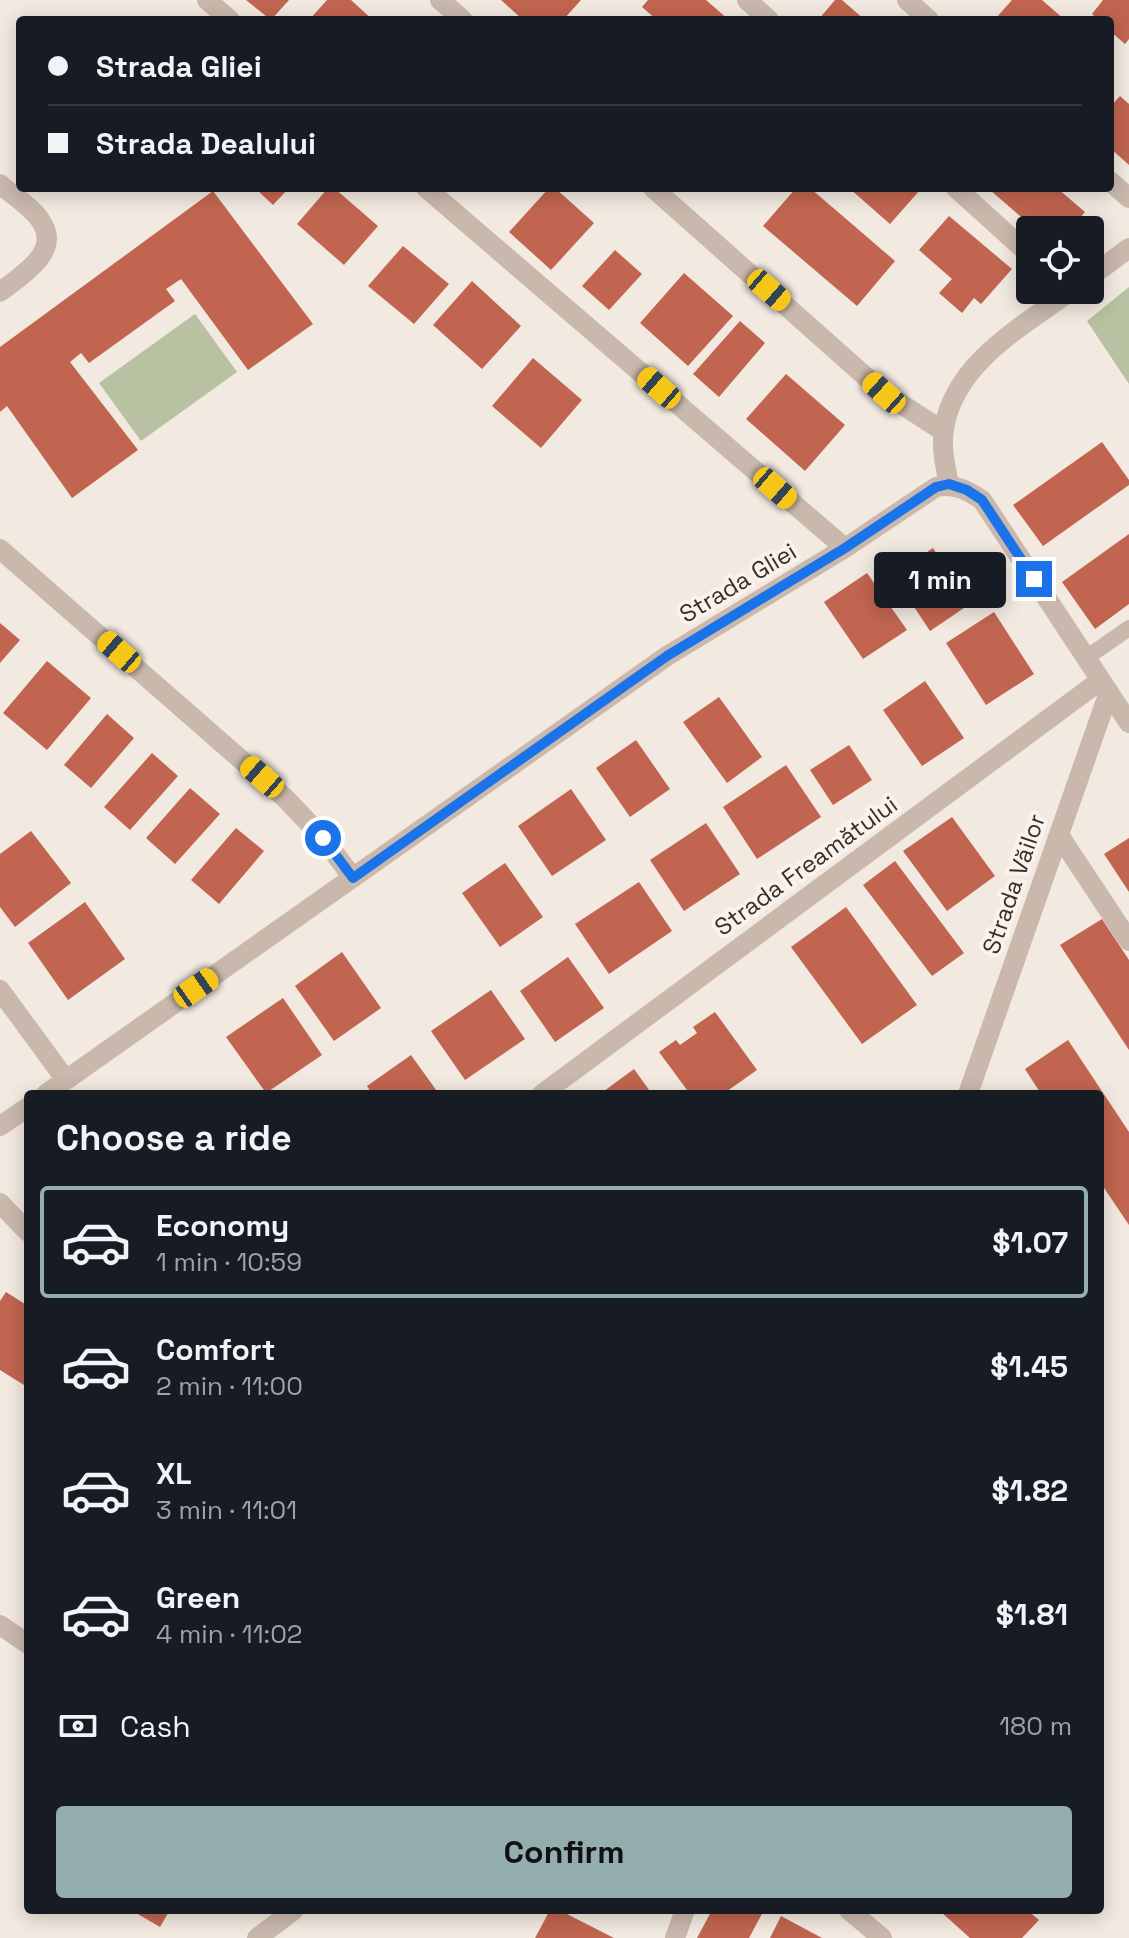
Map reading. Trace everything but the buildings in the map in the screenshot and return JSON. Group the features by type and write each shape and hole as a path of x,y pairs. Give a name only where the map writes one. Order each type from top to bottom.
{"street":[{"path":"207,0 225,16"},
{"path":"440,0 458,16"},
{"path":"747,0 765,16"},
{"path":"907,0 925,16"},
{"path":"0,184 42,221 46,247 37,263 0,292"},
{"path":"1114,185 1129,198"},
{"path":"431,192 845,548"},
{"path":"658,192 884,393 943,431"},
{"path":"960,192 1016,242"},
{"path":"1104,267 1129,248"},
{"path":"1052,304 991,350 962,382 948,408 943,431 943,455 949,484 967,490 982,500 1129,723"},
{"name":"Strada Gliei","path":"52,1090 667,656 845,548 936,487 949,484"},
{"path":"0,549 285,798 323,838 353,878"},
{"name":"Strada Văilor","path":"969,1090 1059,835 1105,686"},
{"name":"Strada Freamătului","path":"548,1090 1105,686"},
{"path":"1059,835 1129,941"},
{"path":"0,990 66,1080"},
{"path":"0,1126 24,1110"},
{"path":"0,1203 24,1228"},
{"path":"0,1625 24,1641"},
{"path":"257,1938 289,1914"},
{"path":"675,1938 684,1914"},
{"path":"854,1914 882,1938"}],"lane":[{"path":"1086,658 1129,628"}],"green space":[{"path":"1129,287 1129,384 1087,321"},
{"path":"195,314 237,372 141,441 99,383"}],"route":[{"path":"323,838 353,878 667,656 845,548 936,487 949,484 967,490 982,500 1034,579"}]}
